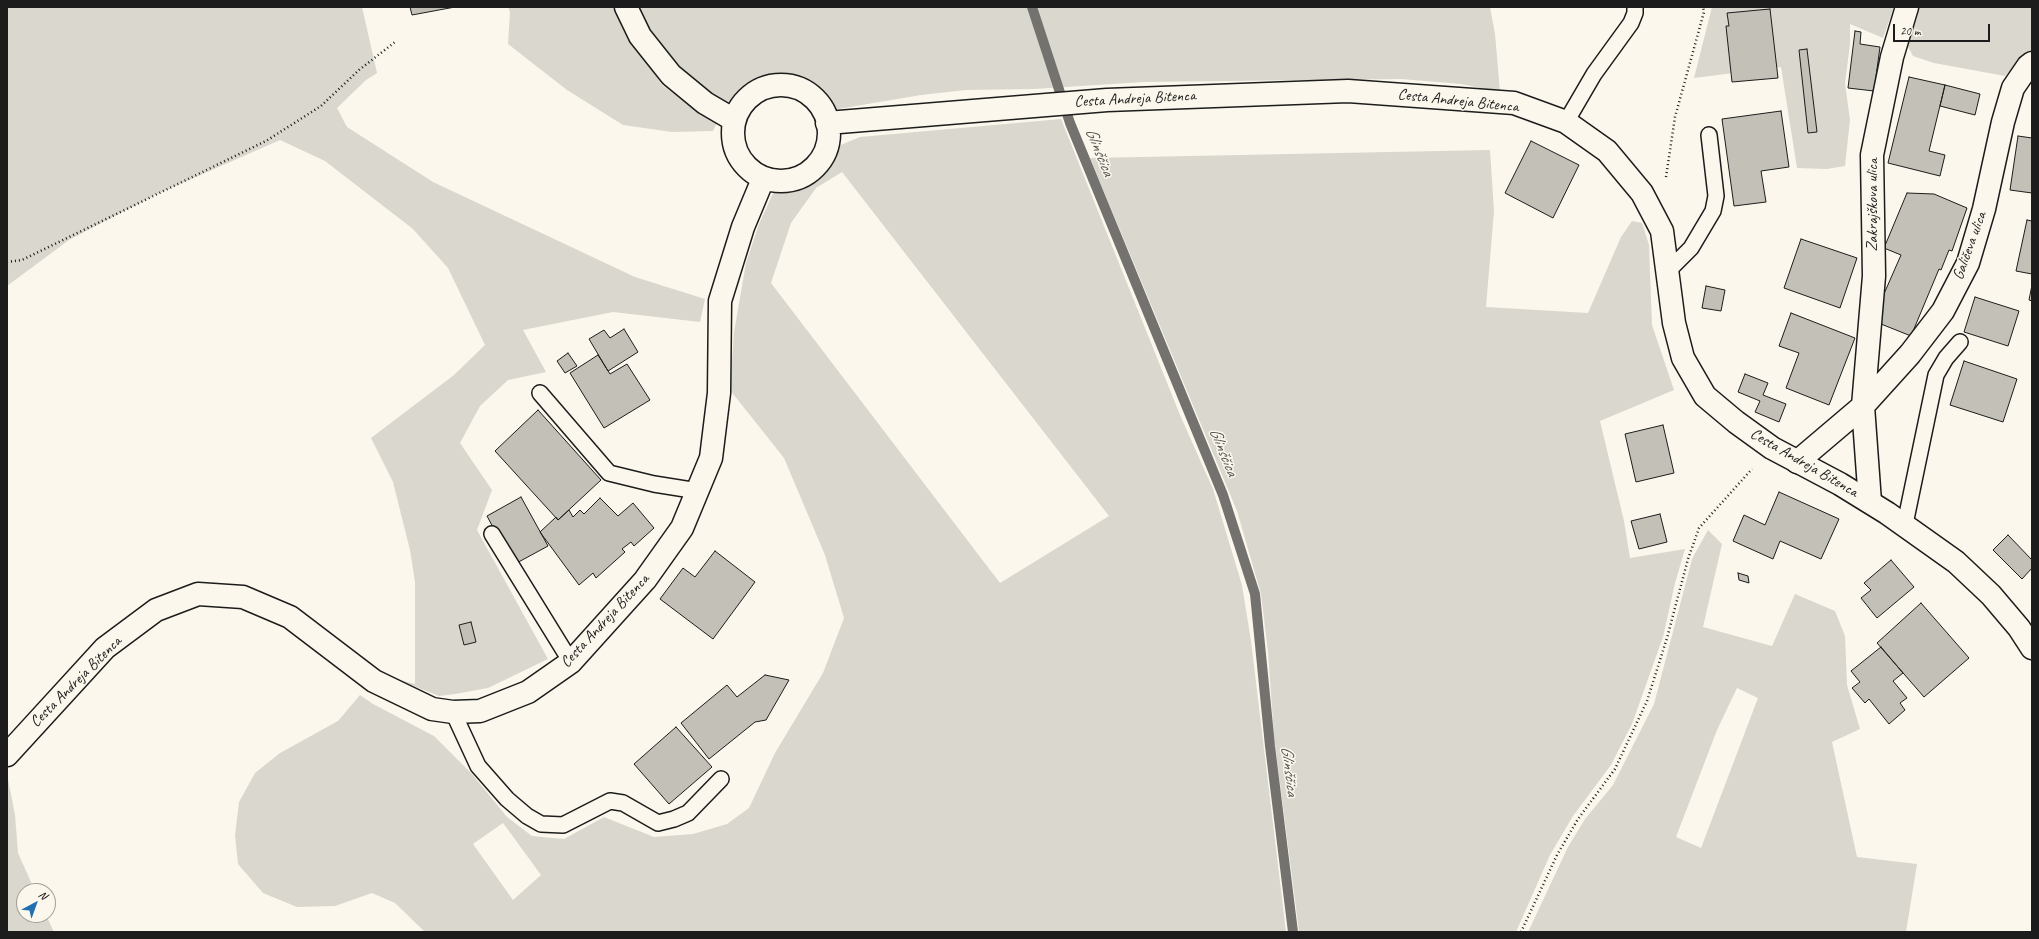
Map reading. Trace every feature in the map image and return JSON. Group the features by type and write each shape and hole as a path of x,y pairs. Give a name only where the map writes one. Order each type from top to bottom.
{"street":[{"path":"626,7 640,36 671,75 705,103 734,120"},
{"name":"Zakrajškova ulica","path":"1870,502 1863,406 1874,276 1872,155 1892,57 1907,7"},
{"name":"Galičeva ulica","path":"1863,406 1910,354 1943,312 1968,263 1984,209 2003,122 2013,88 2028,66 2032,63"},
{"path":"774,85 784,85 804,91 817,101 825,114 827,122 829,130 828,146 821,161 810,172 795,179 779,182 763,179 750,171 739,158 733,143 732,128 734,120 737,112 746,99 758,90 774,85"},
{"name":"Cesta Andreja Bitenca","path":"827,122 1107,100 1348,91 1514,103 1566,122 1608,151 1642,193 1662,231 1674,323 1682,358 1705,396 1736,422 1772,448 1870,502 1905,524 1956,562 1991,594 2019,628 2032,648"},
{"name":"Cesta Andreja Bitenca","path":"7,755 105,648 156,610 198,594 242,597 290,617 374,681 432,709 453,712 480,711 528,692 571,662 645,580 682,528 711,458 719,393 720,301 743,228 763,179"},
{"path":"1797,462 1863,406"}],"lane":[{"path":"1566,122 1594,74 1631,23 1635,7"},
{"path":"1668,271 1691,248 1713,211 1716,196 1709,136"},
{"path":"1905,524 1936,375 1946,358 1960,342"},
{"path":"540,393 609,473 654,484 698,490"},
{"path":"492,534 571,662"},
{"path":"453,712 478,766 507,799 527,816 541,824 563,825 610,801 623,803 658,822 674,819 688,813 720,779"}],"path":[{"path":"1666,181 1675,117 1702,19 1703,7"},
{"path":"7,262 22,260 266,141 321,106 359,70 395,42"},
{"path":"1521,932 1557,855 1578,819 1615,769 1647,701 1667,638 1688,559 1699,528 1720,502 1772,448"}],"shaded area":[{"path":"7,7 362,7 377,73 366,80 337,108 347,127 433,182 635,277 705,299 700,322 613,312 523,330 546,372 508,380 480,406 460,443 492,490 477,530 548,659 488,688 455,694 439,696 396,679 415,684 415,582 410,550 393,482 371,438 454,375 485,345 448,268 413,229 325,161 280,140 153,196 69,240 7,286"},
{"path":"508,7 613,7 622,26 662,85 703,116 717,123 713,131 672,132 623,125 567,90 508,44 510,12"},
{"path":"634,7 1490,7 1495,34 1500,92 1461,84 1401,79 1144,82 1034,89 966,90 921,95 832,110 813,88 787,75 752,82 727,103 691,79 660,49"},
{"path":"1712,7 1894,7 1883,38 1850,24 1850,44 1845,83 1850,120 1845,166 1827,169 1797,168 1781,67 1694,78"},
{"path":"1918,7 2032,7 2032,50 2026,53 2005,76 1934,63 1913,56 1906,43"},
{"path":"1061,119 1180,415 1213,489 1242,585 1251,641 1286,932 425,932 395,903 372,893 335,906 297,907 263,893 238,864 235,835 239,802 255,773 280,753 338,721 360,695 373,704 434,736 472,774 507,817 532,836 564,839 604,817 654,837 693,834 727,824 749,808 775,753 823,673 844,618 825,555 784,458 730,390 734,332 746,263 759,224 774,191 796,189 822,170 836,147 860,137","holes":["842,172 1109,516 1000,583 771,283 791,223 816,188","503,823 541,875 513,900 473,844"]},
{"path":"1490,150 1494,211 1486,307 1588,313 1621,237 1632,221 1642,223 1649,245 1652,325 1674,390 1600,421 1624,521 1630,558 1685,549 1675,583 1663,637 1632,724 1611,765 1573,816 1550,855 1516,932 1299,932 1274,736 1268,652 1261,594 1237,511 1090,158"},
{"path":"1708,530 1722,544 1703,627 1772,646 1795,594 1835,611 1845,636 1847,685 1860,729 1832,742 1857,857 1917,864 1906,932 1528,932 1568,847 1585,819 1613,785 1654,704 1692,559","holes":["1737,688 1758,698 1701,848 1676,837 1717,730"]},
{"path":"8,779 15,815 18,853 31,883 16,883 16,923 50,923 54,932 7,932"}],"building":[{"path":"410,7 455,7 412,15"},
{"path":"1770,9 1778,78 1732,82 1726,26 1729,26 1727,13"},
{"path":"1855,31 1861,32 1860,44 1880,47 1874,91 1848,88"},
{"path":"1807,49 1817,132 1808,133 1799,50"},
{"path":"1909,77 1945,85 1929,151 1945,155 1940,176 1888,163"},
{"path":"1945,85 1980,94 1975,115 1940,106"},
{"path":"1781,111 1789,167 1761,171 1766,202 1734,206 1722,119"},
{"path":"2018,136 2032,138 2032,193 2010,190"},
{"path":"1531,141 1579,165 1553,218 1505,193"},
{"path":"1907,193 1934,194 1967,208 1952,251 1949,250 1941,270 1939,269 1911,336 1876,322 1876,312 1901,255 1884,248"},
{"path":"2027,220 2032,221 2032,274 2016,271"},
{"path":"1801,239 1857,258 1840,308 1784,288"},
{"path":"2032,285 2032,301 2029,300"},
{"path":"1706,286 1725,290 1721,311 1702,308"},
{"path":"1975,297 2019,311 2008,346 1964,332"},
{"path":"1791,313 1855,338 1829,405 1786,388 1799,353 1779,346"},
{"path":"624,329 638,352 608,371 589,339 604,330 610,338"},
{"path":"568,353 577,366 565,373 557,361"},
{"path":"598,355 610,374 627,364 650,400 604,428 570,373"},
{"path":"1964,361 2017,379 2003,422 1950,405"},
{"path":"1745,374 1768,383 1763,395 1786,404 1779,422 1755,412 1760,401 1738,392"},
{"path":"538,410 601,480 558,520 495,451"},
{"path":"1663,425 1674,473 1636,482 1625,434"},
{"path":"1779,492 1839,519 1821,559 1780,541 1773,559 1733,541 1744,515 1765,525"},
{"path":"521,497 548,546 513,565 487,516"},
{"path":"600,498 618,516 633,503 654,528 634,546 631,542 622,549 625,552 596,578 593,573 579,585 540,532 556,517 558,520 569,510 573,517 580,510 584,514"},
{"path":"1660,514 1667,542 1639,549 1631,521"},
{"path":"2008,535 2032,560 2032,568 2022,579 1993,550"},
{"path":"715,551 755,582 713,639 660,599 683,568 695,577"},
{"path":"1891,560 1914,587 1877,618 1861,598 1871,590 1864,583"},
{"path":"1738,573 1748,576 1749,583 1739,580"},
{"path":"1921,603 1969,658 1924,697 1877,643"},
{"path":"471,622 476,642 464,645 459,625"},
{"path":"1881,647 1903,673 1893,681 1907,698 1900,703 1905,710 1889,724 1869,699 1865,703 1852,688 1860,682 1851,671"},
{"path":"765,675 789,680 766,720 755,722 709,759 681,723 727,685 737,697"},
{"path":"676,727 712,767 669,804 634,764"}],"waterway":[{"name":"Glinščica","path":"1032,7 1070,123 1223,495 1255,594 1270,746 1293,932"}]}
